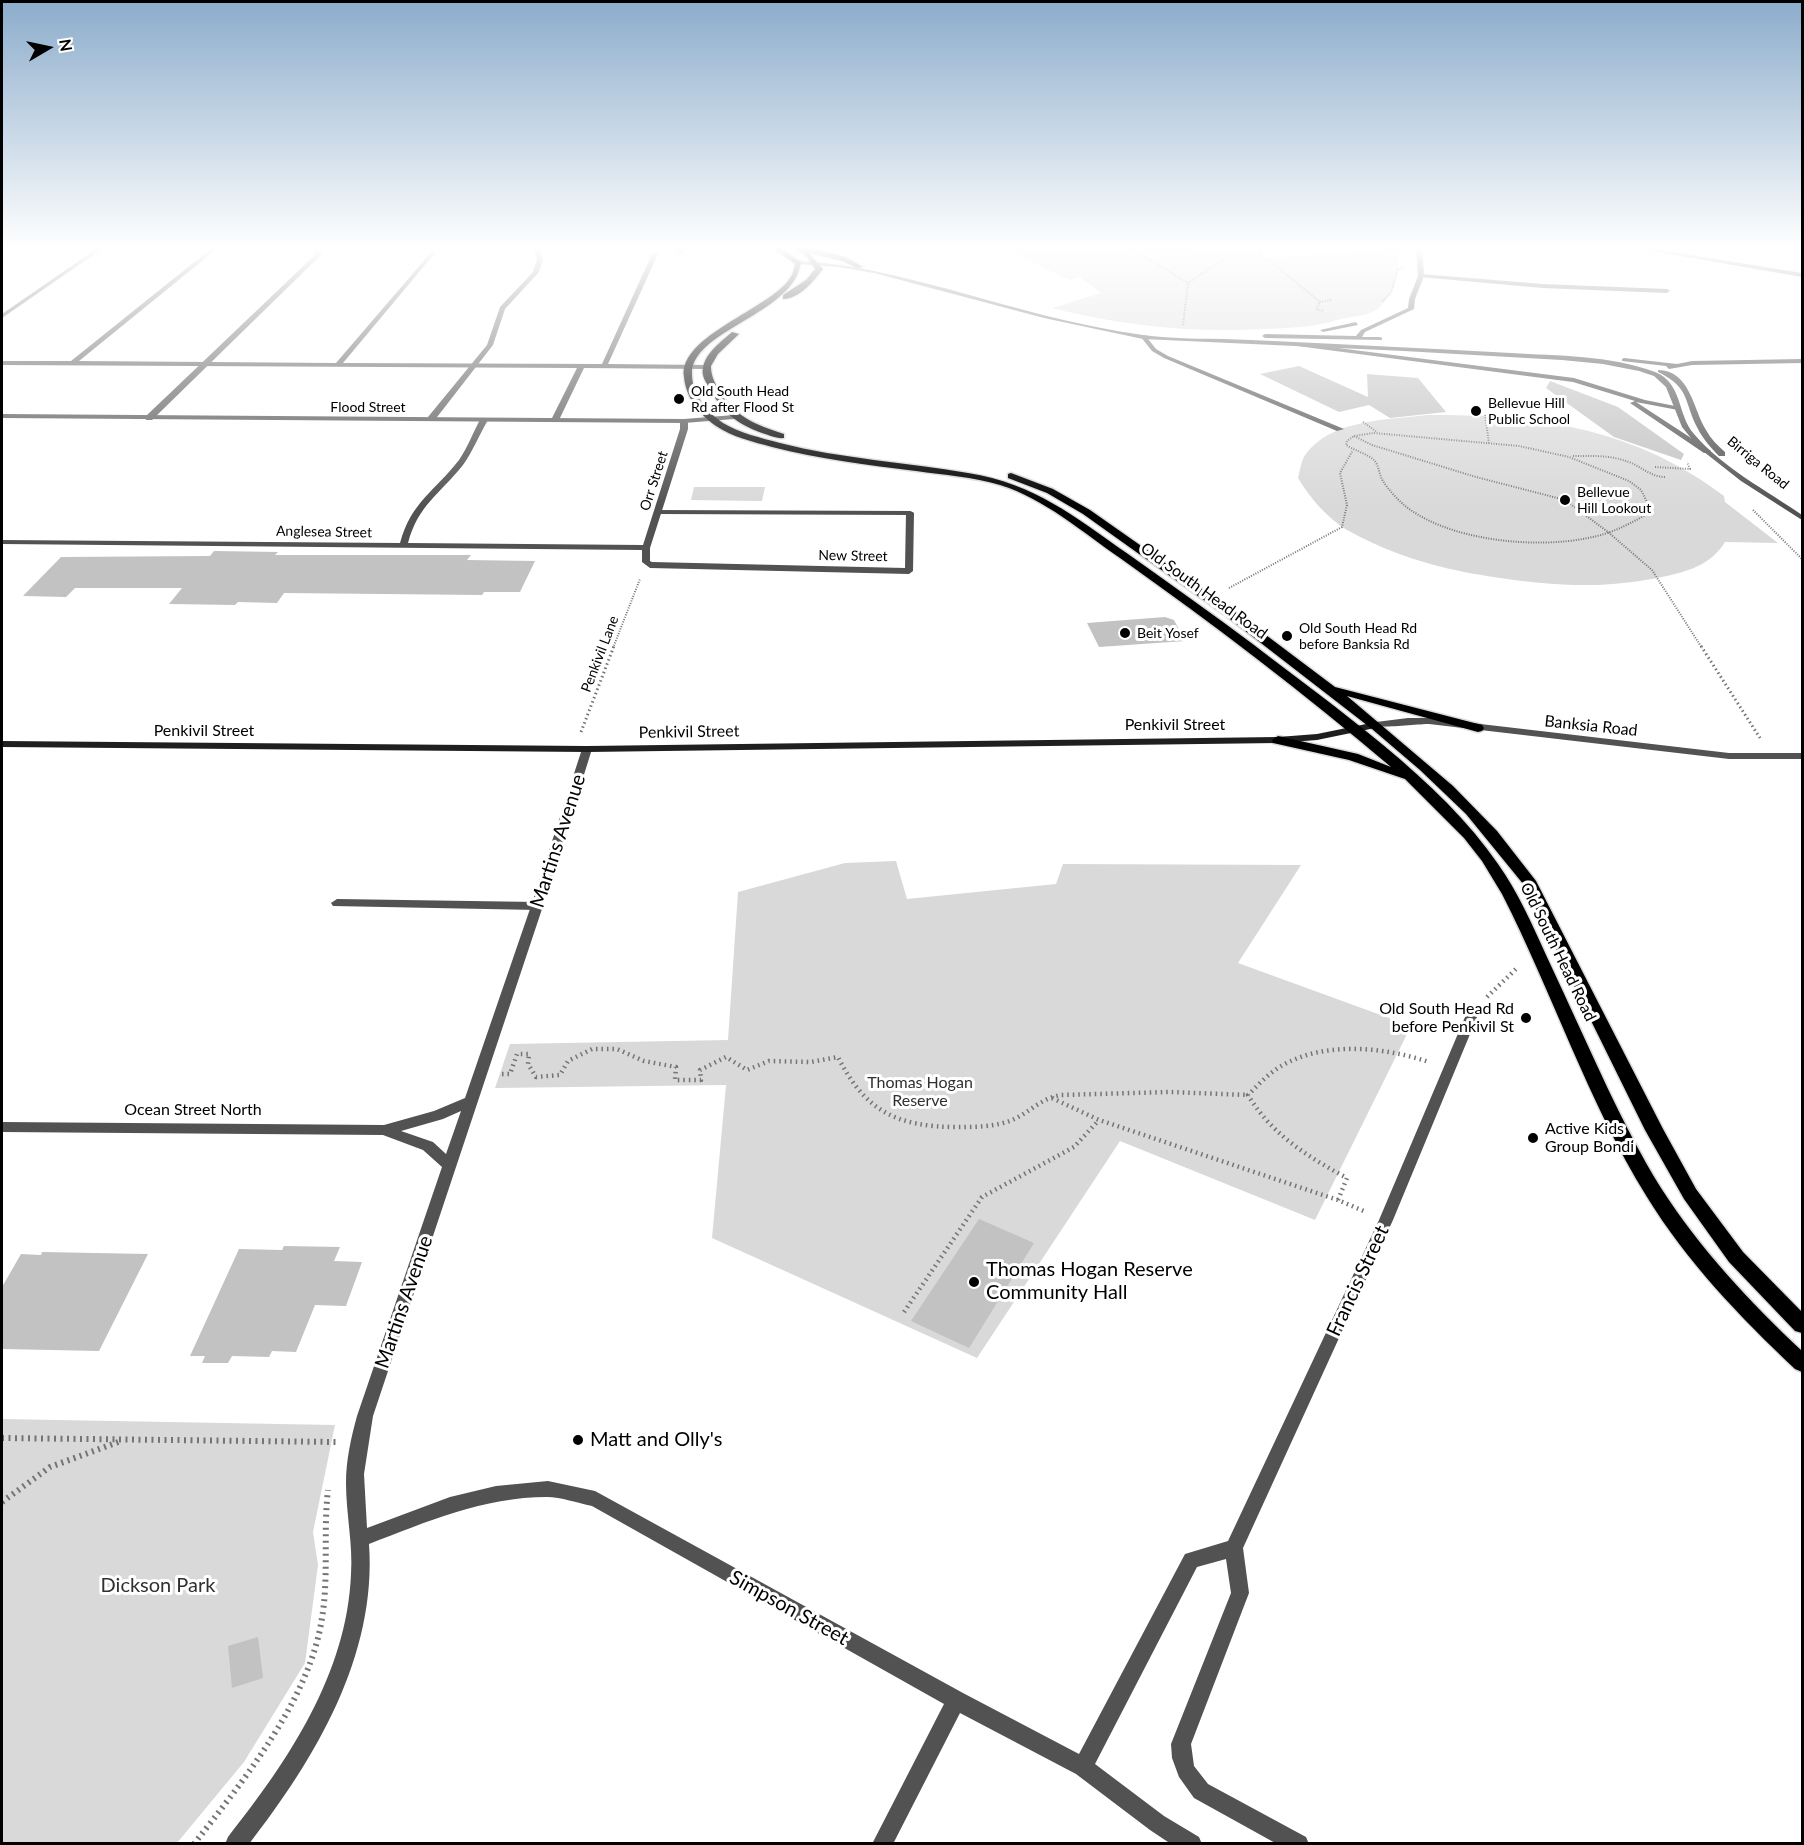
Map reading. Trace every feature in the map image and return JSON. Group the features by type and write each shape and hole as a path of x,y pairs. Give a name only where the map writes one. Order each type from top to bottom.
{"main road":[{"path":"688,367 693,358 722,333"},
{"path":"707,367 718,349 736,333"},
{"name":"Old South Head Road","path":"688,367 687,375 700,408 713,420 739,433 813,453 985,478 1006,483 1036,497 1208,616 1354,729 1414,781 1470,838 1502,882 1637,1163 1663,1207 1696,1252 1764,1328 1803,1363"},
{"name":"Old South Head Road","path":"707,367 707,375 719,399 734,417 764,430 807,442 992,471 1035,484 1090,516 1190,584 1274,644 1376,725 1462,801 1512,856 1541,902 1654,1130 1690,1194 1736,1257 1803,1325"},
{"path":"1332,689 1478,728"},
{"name":"Penkivil Street","path":"2,744 587,749 1278,740 1317,736 1376,725"},
{"path":"1278,740 1353,757 1414,781"}],"street":[{"path":"72,364 110,333"},
{"path":"149,417 237,333"},
{"path":"338,365 365,333"},
{"path":"431,419 490,345 493,333"},
{"path":"604,367 619,333"},
{"path":"1130,333 1191,341 1350,345 1543,357 1652,372 1675,365"},
{"path":"1231,341 1287,333"},
{"path":"1361,346 1359,337 1362,333"},
{"path":"1143,336 1154,350 1166,357 1340,429"},
{"path":"1265,336 1348,336 1390,339"},
{"path":"1348,336 1350,345"},
{"path":"1402,340 1675,365 1803,361"},
{"path":"1299,345 1574,380 1650,403 1693,410"},
{"name":"Birriga Road","path":"1593,357 1652,372 1683,384 1688,391 1704,435 1723,455 1770,489 1801,517"},
{"path":"2,363 707,367"},
{"path":"555,420 581,367"},
{"name":"Birriga Road","path":"1652,372 1672,388 1682,424 1712,454 1801,517"},
{"path":"1620,393 1712,454"},
{"name":"Flood Street","path":"2,417 684,421 734,417"},
{"path":"403,546 407,527 419,505 460,464 469,452 484,420"},
{"name":"Orr Street","path":"646,548 684,429 684,421"},
{"name":"New Street","path":"646,548 646,562 658,567 909,571 910,513 658,512"},
{"name":"Anglesea Street","path":"2,542 646,548"},
{"name":"Banksia Road","path":"1376,725 1418,721 1729,756 1803,756"},
{"name":"Martins Avenue","path":"235,1844 298,1757 335,1683 358,1606 361,1582 355,1483 358,1444 365,1416 537,906 587,749"},
{"path":"337,903 537,906"},
{"name":"Francis Street","path":"1234,1548 1386,1220 1474,1010"},
{"name":"Ocean Street North","path":"2,1127 384,1130 438,1116 471,1101"},
{"name":"Ocean Street North","path":"384,1130 428,1146 450,1165"},
{"name":"Simpson Street","path":"359,1539 450,1505 496,1494 548,1489 595,1499 956,1700 1083,1767 1157,1823 1192,1844"},
{"path":"1083,1767 1191,1560 1234,1548 1240,1593 1180,1744 1181,1758 1192,1783 1201,1791 1299,1844"},
{"path":"882,1844 956,1700"}],"path":[{"path":"1485,415 1489,443"},
{"path":"1363,422 1377,433"},
{"path":"1340,429 1372,445 1476,477 1565,500 1609,533 1652,570 1772,756"},
{"path":"1377,433 1534,448 1569,457 1621,477 1641,490 1647,502 1647,514 1635,524 1609,533 1561,542 1527,543 1486,539 1448,527 1419,514 1399,500 1384,483 1375,461 1346,445 1347,441 1354,436 1377,433"},
{"path":"1221,592 1342,527 1347,505 1340,473 1353,450"},
{"path":"1569,457 1593,455 1617,458 1638,465 1655,477 1665,477 1655,467 1690,469 1683,456"},
{"path":"1751,509 1803,559"},
{"name":"Penkivil Lane","path":"581,733 639,583"},
{"path":"1474,1010 1521,965"},
{"path":"512,1070 517,1054 529,1054 528,1064 536,1077 560,1075 568,1061 592,1049 617,1049 644,1061 676,1067 675,1080 700,1080 700,1070 726,1056 747,1070 769,1061 811,1062 838,1057 848,1080 863,1098 883,1114 904,1122 935,1126 984,1126 1010,1120 1051,1097 1133,1091 1197,1091 1248,1095"},
{"path":"1248,1095 1266,1076 1287,1063 1313,1055 1352,1050 1392,1051 1450,1068"},
{"path":"1248,1095 1253,1107 1282,1135 1320,1164 1347,1178 1338,1200"},
{"path":"1051,1097 1099,1120 1338,1200 1386,1220"},
{"path":"904,1312 982,1197 1074,1147 1099,1120"},
{"path":"335,1451 340,1432"},
{"path":"2,1438 337,1442"},
{"path":"2,1502 50,1467 125,1440"},
{"path":"194,1844 238,1788 280,1726 306,1674 322,1621 327,1577 324,1522 329,1481"}],"green space":[{"path":"1427,415 1467,415 1545,422 1620,440 1690,473 1724,496 1725,502 1778,543 1725,542 1713,556 1698,566 1675,574 1630,582 1575,585 1502,578 1424,562 1359,537 1339,525 1326,513 1298,478 1305,455 1329,434 1361,423"},
{"path":"694,487 765,487 762,501 691,500"},
{"name":"Thomas Hogan Reserve","path":"896,861 907,899 1056,884 1063,864 1301,865 1238,963 1411,1026 1315,1220 1120,1141 977,1358 712,1238 726,1085 495,1088 510,1044 728,1040 738,892 845,863"},
{"name":"Dickson Park","path":"2,1419 335,1425 313,1532 318,1565 305,1663 244,1762 177,1843 2,1844"}],"building":[{"path":"1299,366 1368,397 1367,374 1418,378 1446,412 1390,418 1369,405 1339,412 1260,374"},
{"path":"1550,381 1618,407 1684,454 1681,460 1614,437 1546,388"},
{"path":"214,551 278,552 275,555 471,555 467,560 535,561 520,592 484,592 482,595 284,593 277,603 238,602 235,605 169,604 182,588 75,588 66,597 23,596 61,557 210,556"},
{"path":"1165,617 1174,620 1185,641 1099,647 1087,623"},
{"name":"Thomas Hogan Reserve Community Hall","path":"979,1219 1034,1243 969,1348 911,1321"},
{"path":"284,1246 340,1247 334,1261 362,1262 346,1306 315,1305 296,1352 272,1351 269,1357 232,1356 228,1363 202,1363 205,1356 190,1356 239,1249 282,1250"},
{"path":"42,1252 148,1254 99,1351 2,1349 2,1287 21,1254 41,1255"},
{"path":"258,1637 263,1678 232,1688 228,1646"}],"place":[{"name":"Old South Head Rd after Flood St","path":"679,399"},
{"name":"Bellevue Hill Public School","path":"1476,411"},
{"name":"Bellevue Hill Lookout","path":"1565,500"},
{"name":"Beit Yosef","path":"1125,633"},
{"name":"Old South Head Rd before Banksia Rd","path":"1287,636"},
{"name":"Old South Head Rd before Penkivil St","path":"1526,1018"},
{"name":"Active Kids Group Bondi","path":"1533,1138"},
{"name":"Thomas Hogan Reserve Community Hall","path":"974,1282"},
{"name":"Matt and Olly's","path":"578,1440"}]}
